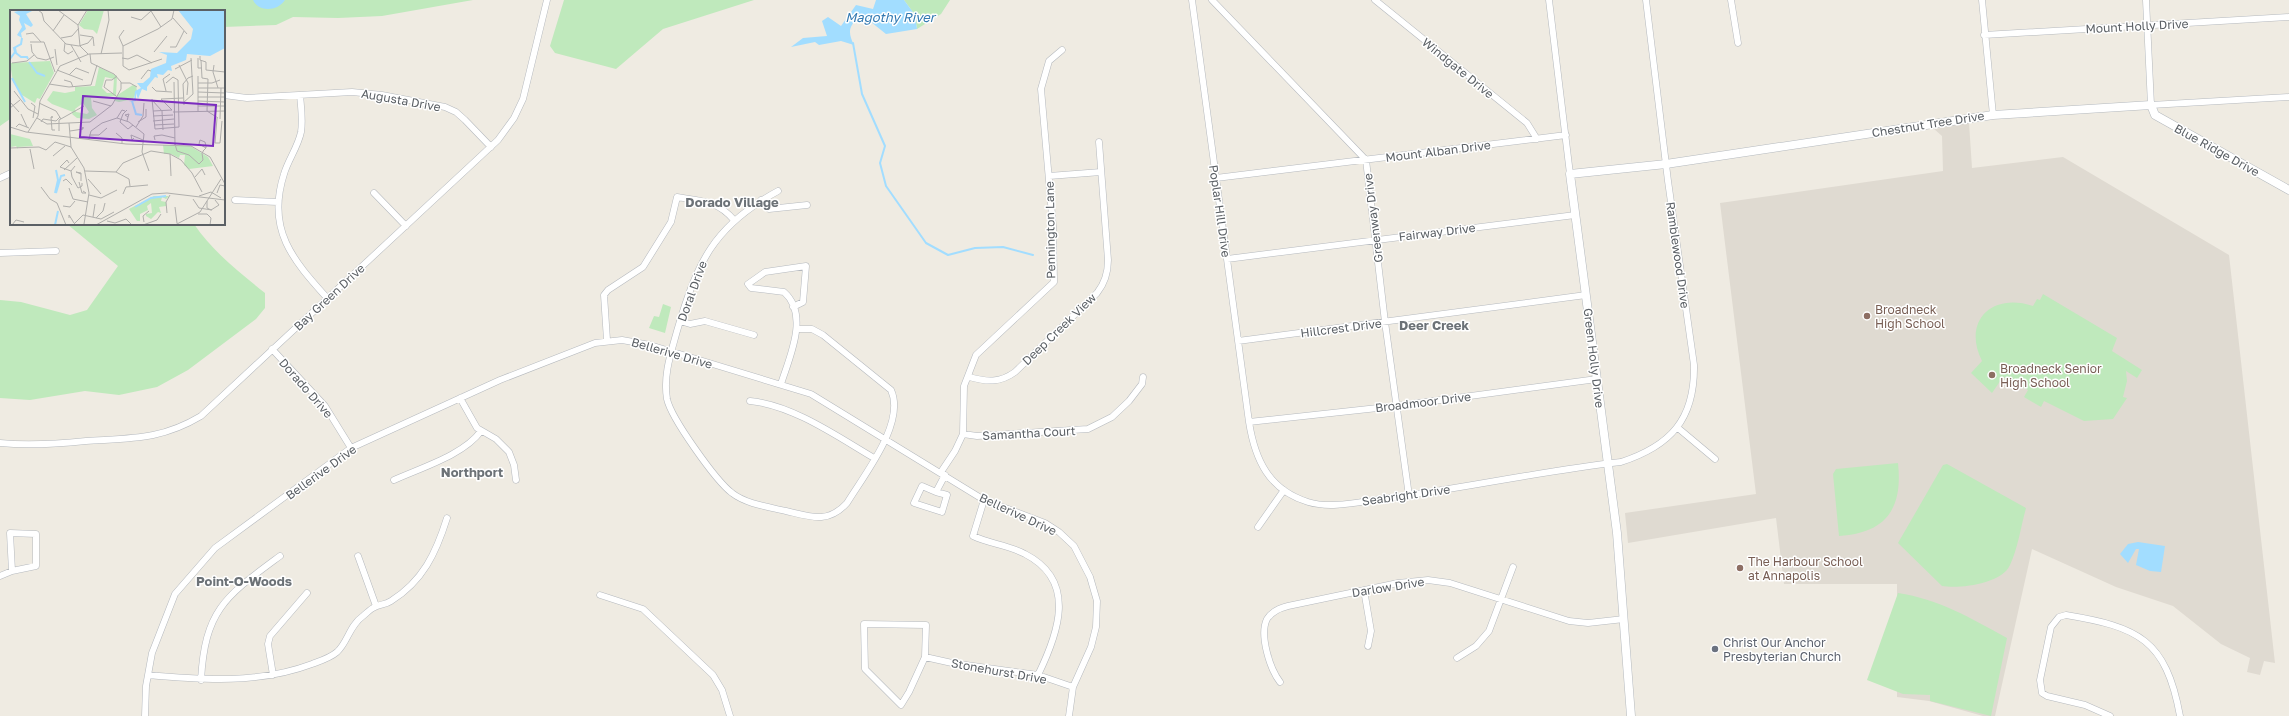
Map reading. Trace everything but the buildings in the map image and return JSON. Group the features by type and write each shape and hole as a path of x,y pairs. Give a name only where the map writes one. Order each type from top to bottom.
{"street":[{"name":"Bay Green Drive","path":"0,443 37,445 154,436 174,431 206,412 490,147 508,127 523,99 547,0"},
{"name":"Poplar Hill Drive","path":"1192,0 1249,422"},
{"name":"Greenway Drive","path":"1212,0 1366,160 1385,322 1409,496"},
{"name":"Windgate Drive","path":"1375,0 1527,123 1537,139"},
{"name":"Green Holly Drive","path":"1549,0 1575,215 1617,532 1632,716"},
{"name":"Ramblewood Drive","path":"1608,463 1621,462 1653,449 1678,428 1693,392 1694,366 1666,164 1646,0"},
{"path":"1731,0 1738,44"},
{"path":"1982,0 1984,35 1993,115"},
{"path":"2146,0 2151,105"},
{"name":"Mount Holly Drive","path":"1984,35 2289,17"},
{"name":"Pennington Lane","path":"936,492 943,474 963,434 964,386 969,377 976,355 1054,282 1049,176 1041,89 1049,61 1062,50"},
{"name":"Augusta Drive","path":"225,95 247,98 366,93 444,107 456,112 490,147"},
{"path":"300,96 301,132 284,174 278,202 280,225 287,249 300,267 328,299"},
{"name":"Chestnut Tree Drive","path":"1570,174 1666,164 1993,115 2289,97"},
{"name":"Blue Ridge Drive","path":"2151,105 2155,115 2289,190"},
{"name":"Mount Alban Drive","path":"1216,178 1566,135"},
{"name":"Deep Creek View","path":"969,377 994,381 1010,375 1098,293 1103,285 1107,275 1108,260 1099,142"},
{"path":"1049,176 1101,172"},
{"path":"0,178 10,173"},
{"name":"Doral Drive","path":"778,190 761,200 734,220 715,241 700,264 689,290 680,320 667,367 666,384 671,411 680,428 732,494 757,504 807,516 825,517 837,513 847,503 886,439 894,413 891,390 823,335 812,329 797,329"},
{"path":"374,193 406,226"},
{"path":"607,340 604,295 608,290 643,267 671,222 676,198 717,205 724,208 734,220"},
{"path":"235,200 278,202"},
{"path":"761,200 769,209 807,205"},
{"name":"Fairway Drive","path":"1227,259 1575,215"},
{"path":"0,253 56,251"},
{"path":"781,384 797,329 793,307 784,292 751,288 748,284 765,272 806,266 803,302 793,307"},
{"name":"Hillcrest Drive","path":"1238,341 1586,295"},
{"path":"680,320 690,324 705,321 754,335"},
{"name":"Bellerive Drive","path":"145,716 148,675 152,654 175,594 215,548 351,448 500,380 584,347 607,340 637,342 781,384 817,397 984,500 1045,523 1059,532 1074,546 1090,577 1097,601 1096,626 1091,647 1073,687 1069,716"},
{"name":"Dorado Drive","path":"272,350 325,406 351,448"},
{"name":"Samantha Court","path":"963,434 977,436 1088,429 1112,417 1129,401 1142,384 1143,377"},
{"name":"Broadmoor Drive","path":"1249,422 1396,406 1597,379"},
{"path":"460,398 473,424 481,431 496,439 509,452 514,465 516,480"},
{"path":"750,401 777,406 821,428 874,458"},
{"name":"Seabright Drive","path":"1249,422 1253,443 1261,465 1271,479 1284,490 1308,502 1332,505 1409,496 1608,463"},
{"path":"1678,428 1716,458"},
{"path":"394,480 462,449 476,438 481,431"},
{"path":"922,486 936,492 947,495 942,512 914,503 922,486"},
{"path":"1258,527 1284,490"},
{"path":"984,500 973,536 984,542 1024,553 1037,561 1055,584 1060,608 1055,634 1038,675"},
{"path":"148,675 201,680 242,679 302,668 337,652 356,621 376,606 384,606 401,595 422,575 436,552 447,518"},
{"path":"0,576 12,571 36,566 36,534 10,533 12,571"},
{"path":"201,680 206,639 224,603 240,586 280,556"},
{"path":"358,556 376,606"},
{"path":"1458,658 1484,639 1494,622 1513,567"},
{"name":"Darlow Drive","path":"1280,682 1269,663 1265,626 1270,615 1288,606 1417,580 1435,580 1450,583 1569,621 1588,623 1624,619"},
{"path":"1364,590 1371,631 1368,646"},
{"path":"273,674 268,644 270,636 307,593"},
{"path":"600,595 643,609 714,675 722,690 730,716"},
{"path":"2110,716 2085,705 2047,696 2042,693 2040,680 2041,672 2051,627 2059,617 2071,616 2120,627 2147,641 2166,666 2173,683 2180,716"},
{"path":"864,624 926,625 925,657 910,692 901,705 865,669 864,624"},
{"name":"Stonehurst Drive","path":"925,657 952,663 1038,675 1073,687"}],"shaded area":[{"name":"Broadneck Senior High School","path":"1969,123 1972,168 2063,157 2229,255 2275,663 2264,661 2260,675 2247,672 2250,658 2221,644 2173,606 2116,587 2032,549 1995,716 1983,716 1929,701 1897,697 1897,584 1784,584 1776,518 1628,543 1625,513 1756,494 1720,203 1943,171 1942,136 1934,129"}],"green space":[{"path":"0,0 473,0 382,16 338,18 293,17 276,25 225,27 225,10 10,10 10,119 0,126"},
{"path":"564,0 754,0 663,29 616,69 555,53 550,46"},
{"path":"904,0 950,0 941,14 917,29 915,15"},
{"path":"68,225 195,225 218,253 265,293 265,308 256,319 188,370 157,387 119,395 85,391 30,400 0,398 0,300 21,302 70,315 87,310 118,266"},
{"name":"Broadneck High School","path":"2043,294 2117,338 2112,351 2142,370 2137,378 2126,371 2127,381 2123,397 2127,398 2113,419 2084,421 2044,401 2041,407 2024,397 2028,390 2003,377 1992,393 1971,373 1982,361 1977,347 1976,334 1979,322 1985,313 1994,307 2005,303 2018,303 2033,306 2037,299 2040,300"},
{"path":"663,304 671,307 665,333 649,328 654,316 659,317"},
{"path":"1898,463 1898,493 1894,506 1888,516 1880,524 1869,530 1839,536 1833,474 1836,469"},
{"path":"1947,464 2026,508 2010,565 1998,577 1989,581 1969,586 1942,586 1898,543 1943,465"},
{"path":"1898,593 1927,600 1954,610 2007,638 1991,716 1930,701 1930,695 1903,694 1867,680"}],"water":[{"path":"253,0 285,0 278,6 264,9"},
{"name":"Magothy River","path":"876,0 904,0 915,15 917,29 886,34 871,22 859,18 855,21 850,30 854,45 841,41 819,45 815,42 791,47 803,38 827,36 822,21 828,17 841,26 856,5 873,9"},
{"path":"2138,542 2165,546 2161,572 2150,571 2136,565 2139,549 2136,549 2128,563 2120,554 2128,544"}],"waterway":[{"path":"853,43 862,94 885,146 880,163 886,186 926,243 948,255 975,248 1003,247 1033,255"}],"place":[{"name":"Broadneck High School","path":"1867,316"},
{"name":"Broadneck Senior High School","path":"1992,375"},
{"name":"The Harbour School at Annapolis","path":"1740,568"},
{"name":"Christ Our Anchor Presbyterian Church","path":"1715,649"}],"district":[{"name":"Dorado Village","path":"732,202"},
{"name":"Deer Creek","path":"1434,325"},
{"name":"Northport","path":"472,472"},
{"name":"Point-O-Woods","path":"244,581"}]}
